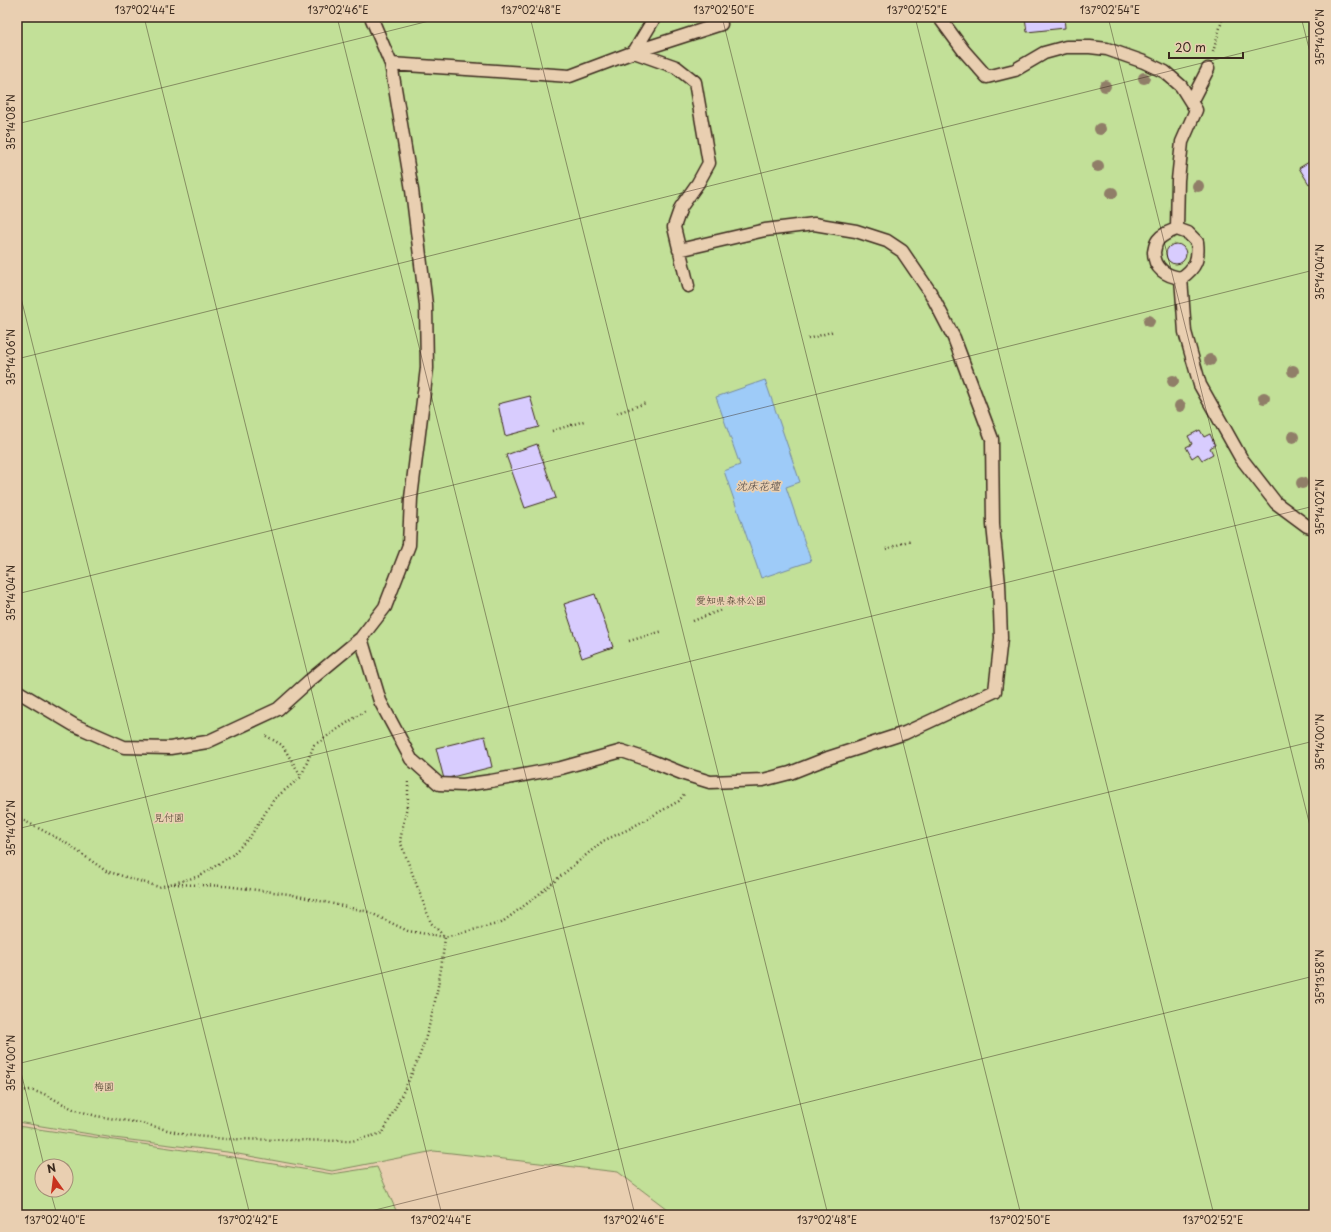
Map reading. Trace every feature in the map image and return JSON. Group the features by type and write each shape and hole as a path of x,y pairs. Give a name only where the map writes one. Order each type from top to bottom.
{"lane":[{"path":"17,691 74,725 124,747 170,748 207,742 278,709 361,638 385,607 409,546 411,498 427,368 426,305 414,205 391,64 371,17"},
{"path":"634,52 655,17"},
{"path":"939,17 964,51 987,77 1015,70 1044,53 1066,47 1107,49 1144,62 1165,72 1181,86 1196,110 1182,142 1178,180 1177,229"},
{"path":"391,64 570,76 634,52 721,24"},
{"path":"634,52 676,67 695,82 709,164 681,208 674,227 688,286"},
{"path":"1191,102 1208,69"},
{"path":"361,638 380,701 411,759 439,784 463,785 499,780 561,768 622,751 710,782 763,780 790,773 828,758 905,733 995,691 1001,638 999,584 993,525 992,439 954,338 930,292 902,251 887,241 856,231 814,224 765,230 679,250"},
{"path":"1177,229 1188,234 1197,242 1198,254 1196,262 1189,273 1181,278 1173,277 1164,273 1158,267 1154,250 1156,242 1164,234 1177,229"},
{"path":"1181,278 1185,332 1200,384 1241,458 1276,503 1307,526 1314,528"}],"path":[{"path":"1208,69 1223,17"},
{"path":"808,339 834,331"},
{"path":"617,413 646,402"},
{"path":"552,431 584,421"},
{"path":"886,549 911,540"},
{"path":"693,620 721,610"},
{"path":"629,641 663,631"},
{"path":"17,817 63,841 106,871 159,887 200,876 232,855 250,836 274,799 301,777 314,746 380,701"},
{"path":"245,725 282,745 301,777"},
{"path":"17,1091 30,1090 44,1094 73,1109 96,1116 141,1122 186,1136 226,1140 352,1141 383,1133 422,1049 434,1005 442,962 444,937 431,923 400,841 408,801 411,759"},
{"path":"174,884 224,886 289,894 369,912 408,931 444,937 501,922 533,899 603,841 629,829 679,801 694,777"}],"green space":[{"name":"愛知県森林公園","path":"17,17 1314,17 1314,1215 675,1215 618,1172 434,1151 332,1171 227,1152 114,1138 17,1122"},
{"path":"17,1126 232,1157 332,1174 377,1167 398,1215 17,1215"}],"water":[{"name":"沈床花壇","path":"765,380 800,482 786,487 811,561 761,578 724,471 740,465 716,397"}],"building":[{"path":"1025,17 1064,17 1065,28 1027,32"},
{"path":"1314,159 1314,181 1309,184 1299,168"},
{"path":"1176,244 1183,247 1186,254 1183,261 1176,264 1169,261 1166,254 1169,247"},
{"path":"530,396 539,427 505,436 498,404"},
{"path":"1200,430 1204,437 1210,434 1215,445 1210,448 1213,454 1202,460 1198,454 1192,458 1186,447 1192,444 1188,436"},
{"path":"537,444 556,498 525,508 506,455"},
{"path":"595,594 613,647 582,658 564,604"},
{"path":"485,736 492,767 444,779 436,748"}],"park label":[{"name":"見付園","path":"169,817"},
{"name":"梅園","path":"104,1086"}]}
